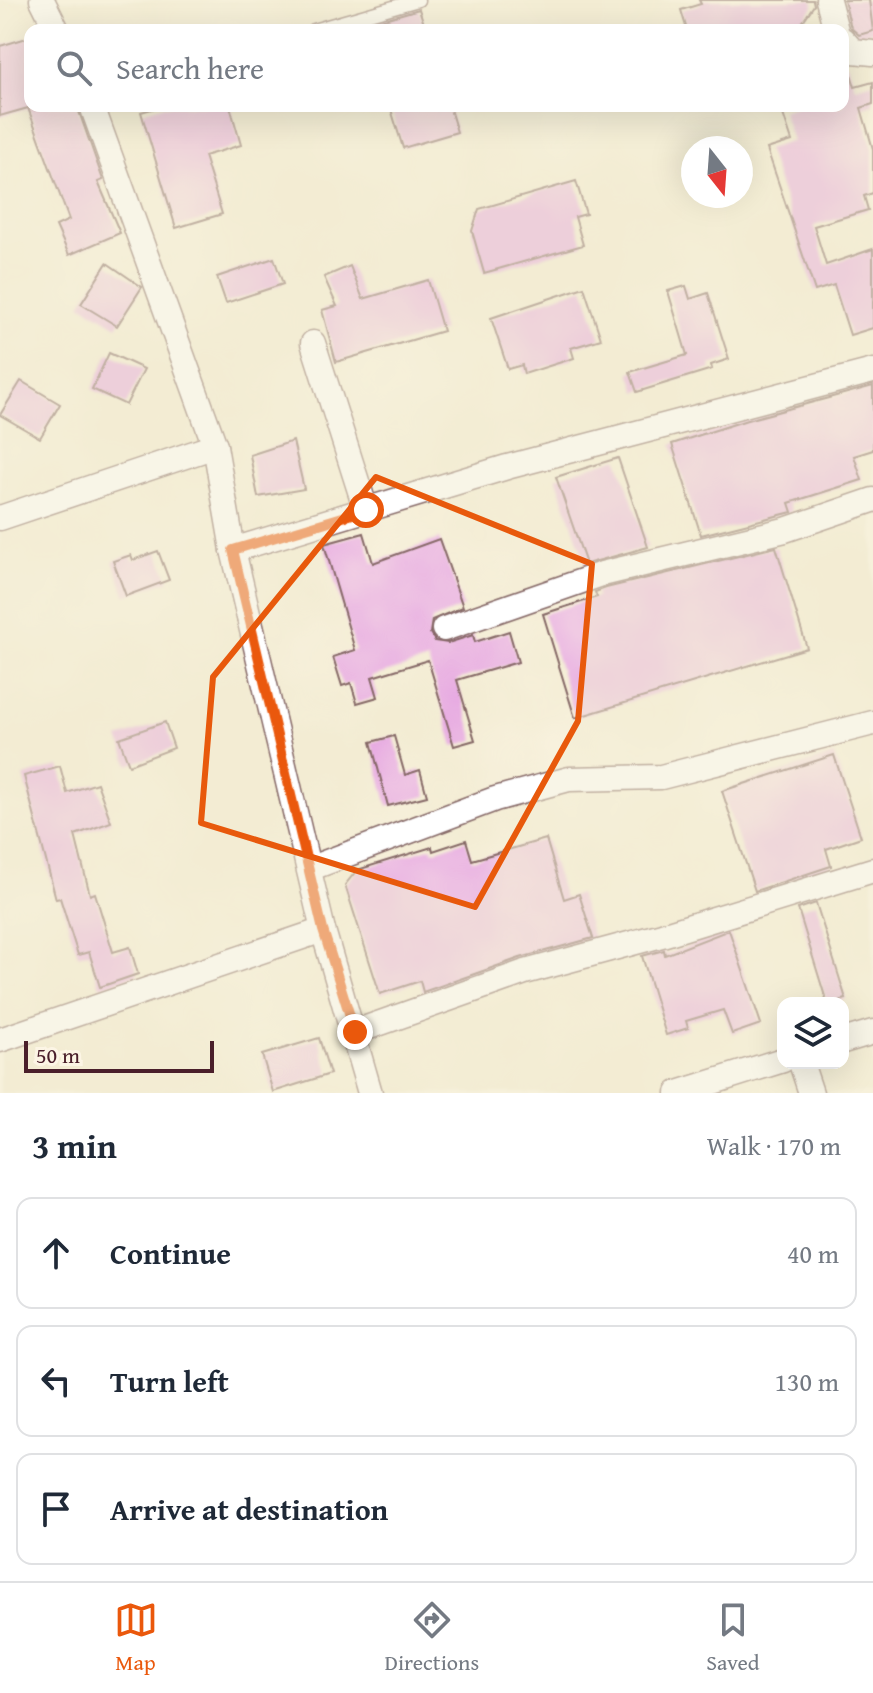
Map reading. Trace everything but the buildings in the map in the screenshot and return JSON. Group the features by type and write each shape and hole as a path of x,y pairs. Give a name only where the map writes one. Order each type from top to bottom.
{"street":[{"path":"42,0 54,24"},
{"path":"828,0 834,24"},
{"path":"849,47 853,51 873,53"},
{"path":"94,112 215,446 233,550 311,868 323,930 355,1032 370,1093"},
{"path":"313,343 366,510"},
{"path":"233,550 507,467 873,371"},
{"path":"0,518 215,446"},
{"path":"444,629 602,574 785,530 873,500"},
{"path":"311,868 495,799 569,779 661,777 873,723"},
{"path":"355,1032 525,972 662,935 873,870"},
{"path":"0,1040 323,930"},
{"path":"849,1039 873,1032"},
{"path":"678,1093 777,1062"},
{"path":"803,1069 811,1093"}],"lane":[{"path":"334,24 418,0"}],"highlighted area":[{"path":"376,477 592,564 578,721 475,907 201,823 213,677"}],"route":[{"path":"355,1032 323,930 311,868 233,550 366,510"}]}
